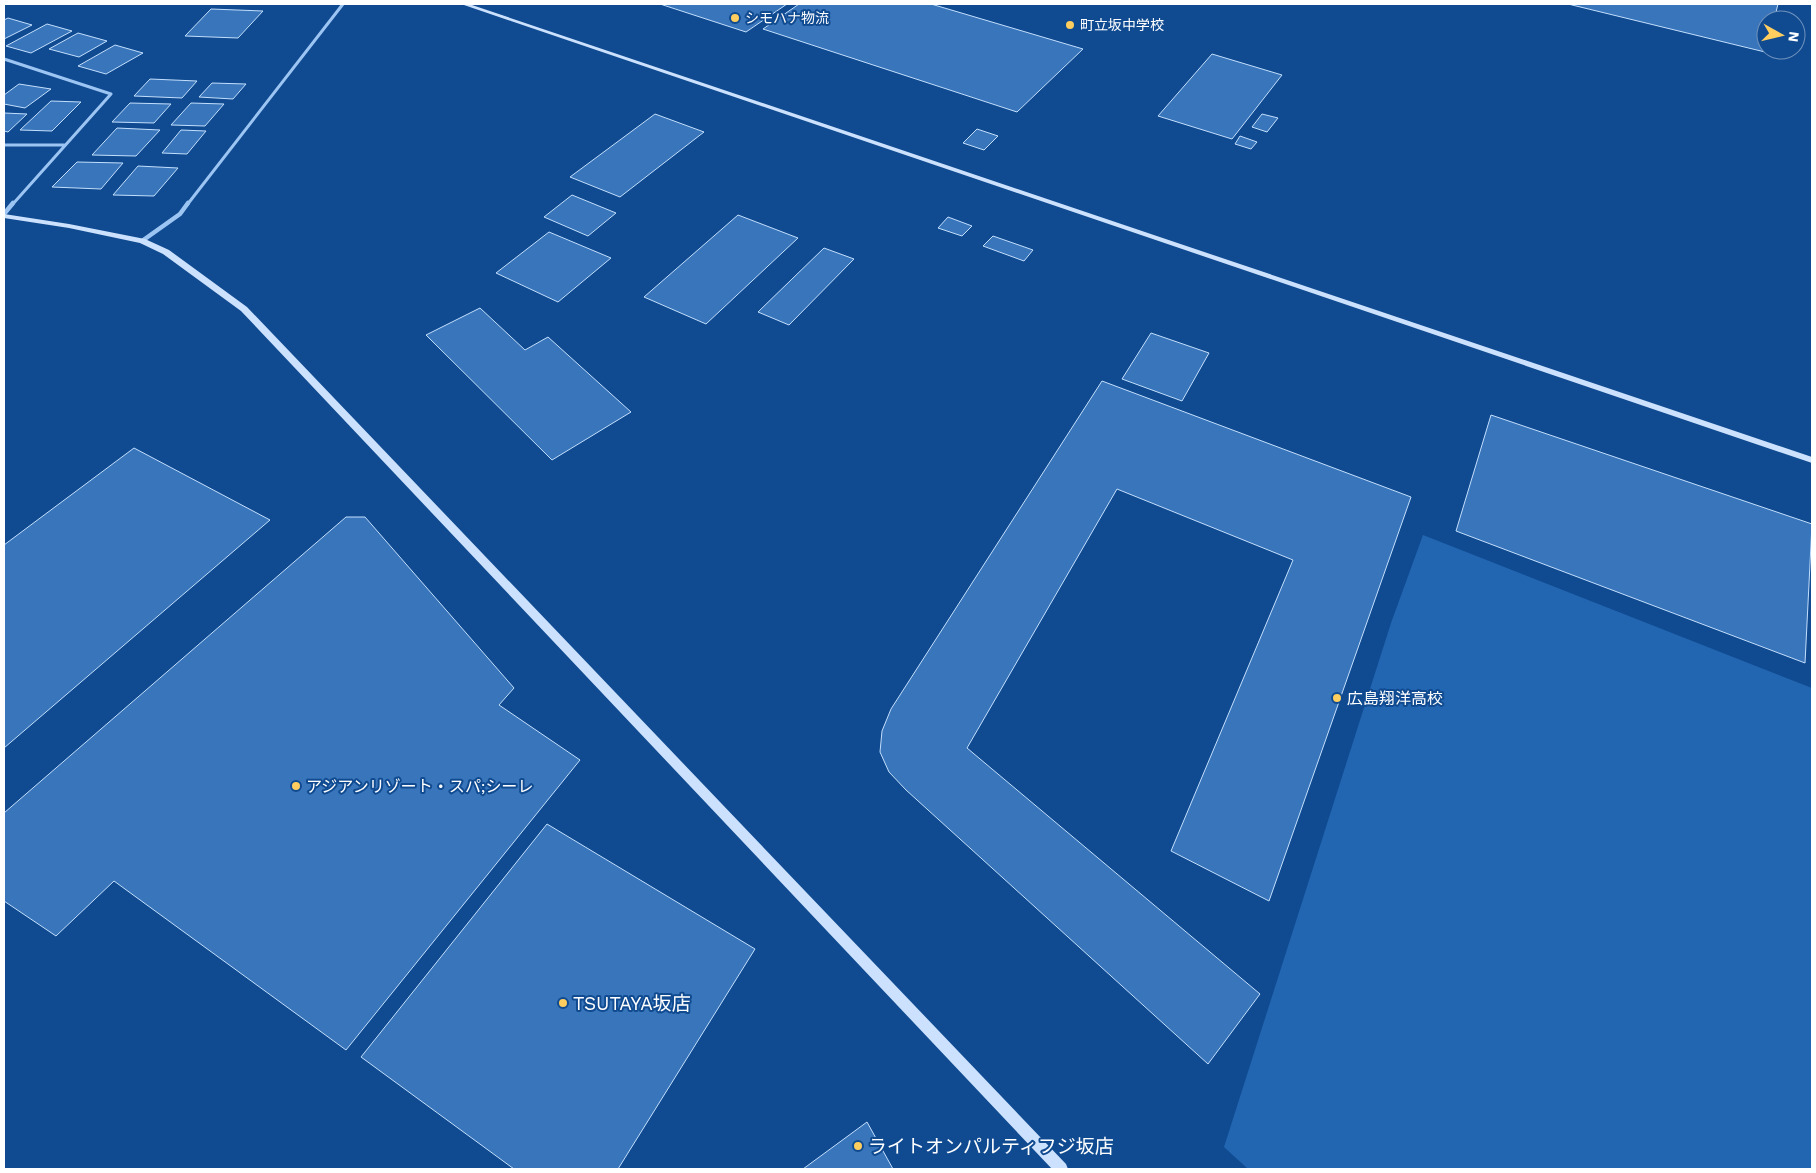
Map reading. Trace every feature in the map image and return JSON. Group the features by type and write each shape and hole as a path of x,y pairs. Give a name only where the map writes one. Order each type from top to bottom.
{"street":[{"path":"142,241 180,214 343,4"},
{"path":"464,4 1812,460"},
{"path":"4,59 111,94 4,215"},
{"path":"4,145 64,146"},
{"path":"4,215 142,241 166,252 244,309 1062,1169"}],"shaded area":[{"path":"1423,535 1812,688 1812,1169 1248,1169 1224,1147 1391,623"}],"building":[{"name":"シモハナ物流","path":"660,4 787,4 746,32"},
{"path":"799,4 931,4 1083,49 1017,112 763,29"},
{"path":"1568,4 1778,4 1776,10 1756,10 1756,50"},
{"path":"211,9 263,11 238,38 185,36"},
{"path":"8,18 32,25 4,39 4,20"},
{"path":"47,24 72,31 31,53 6,46"},
{"path":"78,33 107,41 79,57 49,49"},
{"path":"115,45 143,53 106,74 78,66"},
{"path":"1212,54 1282,75 1232,139 1158,116"},
{"path":"150,79 197,81 182,98 134,96"},
{"path":"212,83 246,84 233,99 199,97"},
{"path":"19,84 51,89 25,108 4,104 4,95"},
{"path":"51,101 81,102 52,131 20,130"},
{"path":"130,103 171,104 154,123 112,122"},
{"path":"191,103 224,104 205,126 171,125"},
{"path":"4,113 27,114 8,132 4,131"},
{"path":"655,114 704,132 620,197 570,177"},
{"path":"1262,114 1278,118 1267,132 1252,127"},
{"path":"117,128 160,130 136,156 92,155"},
{"path":"977,129 998,136 984,150 963,143"},
{"path":"181,130 206,131 187,154 162,153"},
{"path":"1240,136 1257,142 1251,149 1235,144"},
{"path":"77,162 123,163 101,189 52,187"},
{"path":"138,166 178,168 154,196 113,195"},
{"path":"572,195 616,213 588,236 544,217"},
{"path":"738,215 798,238 706,324 644,297"},
{"path":"948,217 972,226 962,236 938,228"},
{"path":"549,232 611,258 558,302 496,273"},
{"path":"993,236 1033,250 1024,261 983,246"},
{"path":"824,248 854,259 789,325 758,312"},
{"path":"480,308 525,350 548,337 631,412 552,460 426,335"},
{"path":"1151,333 1209,353 1182,401 1122,379"},
{"path":"1102,381 1411,497 1269,901 1171,851 1293,560 1117,489 967,748 1260,994 1208,1064 906,790 889,772 880,752 882,731 891,709"},
{"path":"1491,415 1812,524 1805,663 1456,531"},
{"path":"134,448 270,520 4,748 4,545"},
{"name":"アジアンリゾート・スパ;シーレ","path":"346,517 365,517 514,688 499,705 580,760 346,1050 114,881 56,936 4,901 4,813"},
{"name":"TSUTAYA坂店","path":"547,824 755,949 618,1169 514,1169 361,1057"},
{"name":"ライトオンパルティフジ坂店","path":"867,1122 893,1169 803,1169"}],"place":[{"name":"シモハナ物流","path":"735,18"},
{"name":"町立坂中学校","path":"1070,25"},
{"name":"広島翔洋高校","path":"1337,698"},
{"name":"アジアンリゾート・スパ;シーレ","path":"296,786"},
{"name":"TSUTAYA坂店","path":"563,1003"},
{"name":"ライトオンパルティフジ坂店","path":"858,1146"}]}
